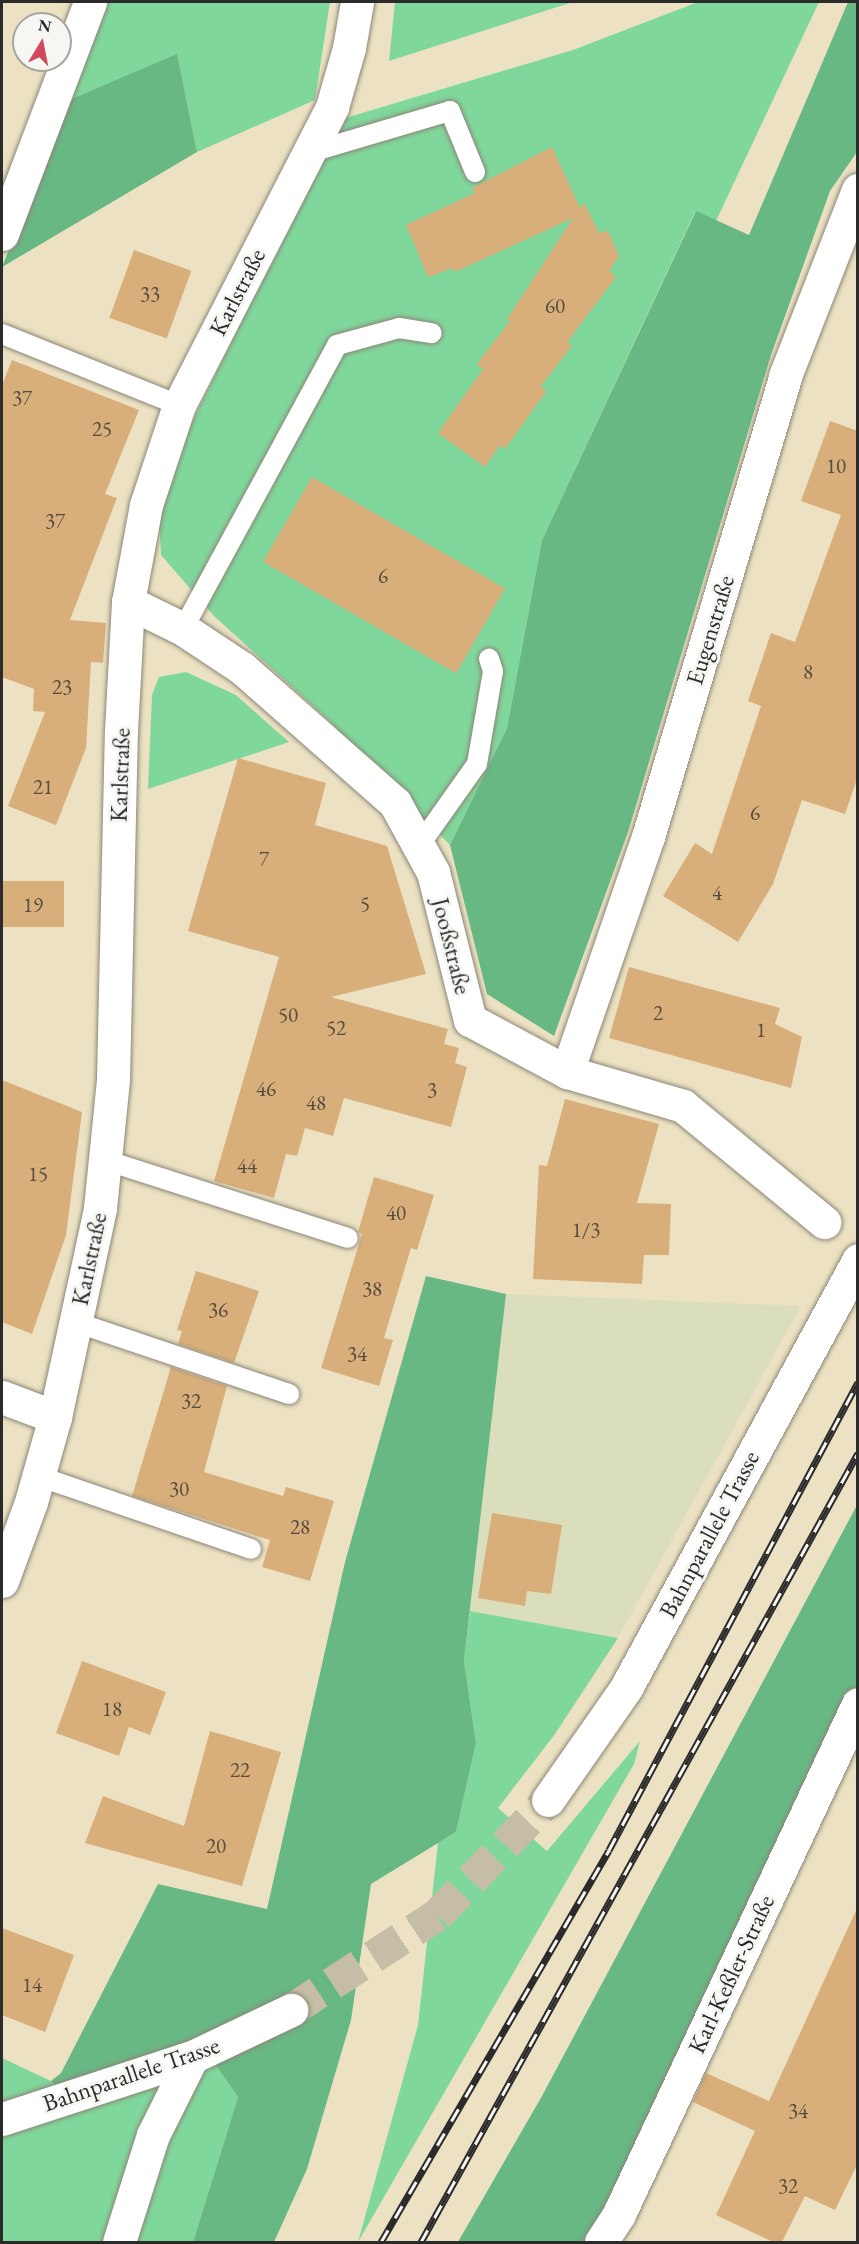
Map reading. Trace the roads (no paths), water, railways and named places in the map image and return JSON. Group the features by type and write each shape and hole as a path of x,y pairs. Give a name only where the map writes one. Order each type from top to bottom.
{"street":[{"path":"2,234 90,2"},
{"name":"Karlstraße","path":"2,1581 38,1476 55,1417 100,1208 113,1079 121,731 128,602 146,505 179,405 332,107 349,48 357,2"},
{"name":"Eugenstraße","path":"567,1072 648,837 785,376 858,190"},
{"name":"Jooßstraße","path":"128,602 183,629 242,668 312,726 395,803 421,843 434,872 470,1020 567,1072 683,1106 824,1222"},
{"name":"Bahnparallele Trasse","path":"548,1800 626,1688 858,1260"},
{"path":"2,1397 55,1417"},
{"name":"Karl-Keßler-Straße","path":"601,2242 619,2214 847,1751 858,1704"},
{"name":"Bahnparallele Trasse","path":"2,2119 192,2057 291,2010"},
{"path":"119,2242 153,2135 192,2057"}],"lane":[{"path":"308,153 450,111 475,172"},
{"path":"183,629 337,345 399,328 432,333"},
{"path":"2,334 179,405"},
{"path":"421,843 477,764 493,671 489,659"},
{"path":"105,1160 348,1238"},
{"path":"75,1322 289,1394"},
{"path":"38,1476 251,1549"}],"tunnel":[{"path":"291,2010 437,1915 548,1800"}],"railway":[{"path":"381,2242 609,1850 858,1382"},
{"path":"421,2242 858,1453"}]}
